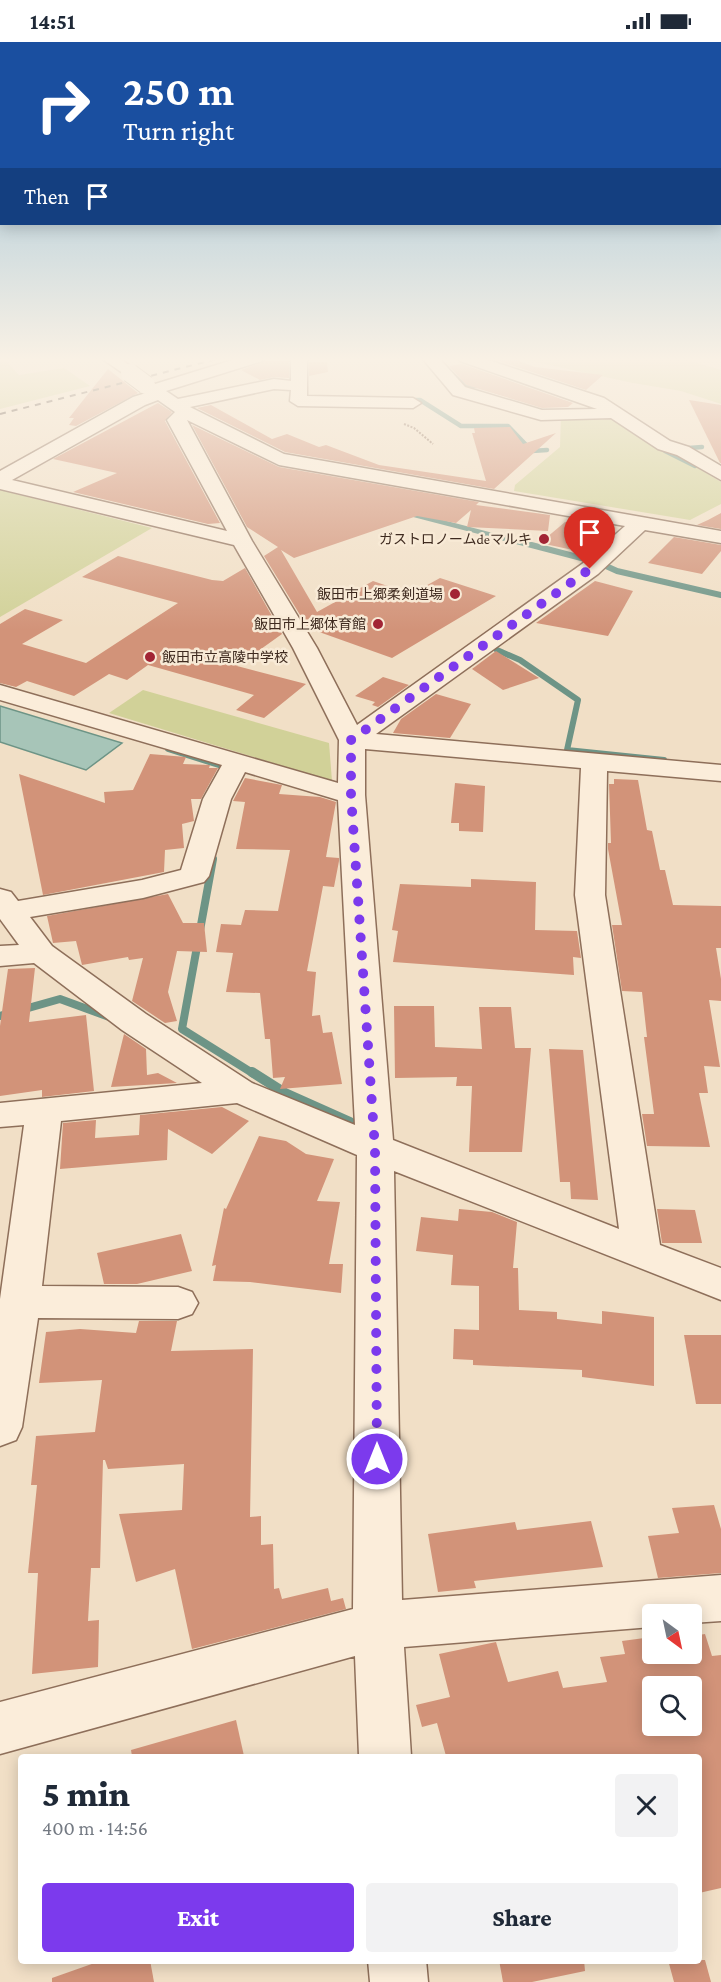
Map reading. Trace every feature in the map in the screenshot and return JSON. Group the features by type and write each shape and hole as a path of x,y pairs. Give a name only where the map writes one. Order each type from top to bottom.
{"street":[{"path":"0,481 57,449"},
{"path":"191,449 242,542 305,648 351,740 351,795 375,1149 378,1626 385,1754"},
{"path":"256,449 290,462 721,537"},
{"path":"675,449 721,474"},
{"path":"683,451 706,449"},
{"path":"0,481 242,542"},
{"path":"351,740 590,569 641,522"},
{"path":"0,692 351,795"},
{"path":"351,740 721,774"},
{"path":"594,761 590,895 642,1254"},
{"path":"237,762 217,800 194,876 133,891 6,905 41,953 134,1022 240,1091 375,1149 721,1284"},
{"path":"0,957 41,953"},
{"path":"0,1115 240,1091"},
{"path":"0,1427 13,1308 44,1110"},
{"path":"13,1308 178,1303"},
{"path":"0,1728 378,1626 721,1599"},
{"path":"397,1964 399,1982"}],"green space":[{"path":"558,449 666,449 721,482 721,504 690,520 514,491 515,485"},
{"path":"0,490 152,528 0,617"},
{"path":"143,690 329,743 332,781 109,713"}],"shaded area":[{"path":"0,706 122,743 86,770 0,742"}],"building":[{"path":"73,449 180,449 220,523 208,524 73,492 117,473 53,459"},
{"path":"205,449 241,449 279,467 479,502 476,505 550,515 548,531 467,527 471,510 456,523 417,516 294,558 281,550 317,612 373,581 411,594 440,578 496,596 392,658 308,628 264,556 278,547 247,527"},
{"path":"278,449 335,449 379,465 486,481 477,449 539,449 494,489 285,452"},
{"path":"713,449 721,449 720,463"},
{"path":"721,513 721,529 697,525 708,520"},
{"path":"565,522 605,530 573,550 540,543"},
{"path":"674,537 721,545 721,551 702,574 648,563"},
{"path":"118,556 212,580 223,581 245,568 282,634 237,666 306,684 264,718 236,710 254,695 148,665 127,680 109,674 74,696 27,681 16,687 0,683 0,624 25,609 63,620 22,644 86,663 178,603 82,577"},
{"path":"595,581 633,591 608,636 536,623"},
{"path":"496,651 539,678 503,690 472,669"},
{"path":"383,677 409,685 378,707 372,705 375,702 355,696"},
{"path":"436,694 471,704 450,738 393,733 401,719"},
{"path":"150,754 186,757 183,764 210,765 209,768 218,768 201,799 191,799 194,821 182,824 184,848 165,850 164,872 43,895 19,774 105,803 104,792 133,790"},
{"path":"245,778 282,785 279,794 320,797 336,802 326,857 339,858 339,861 334,887 323,886 307,971 316,972 312,1016 320,1015 323,1033 332,1032 342,1084 280,1089 285,1077 273,1078 270,1039 265,1039 260,993 226,992 233,953 216,952 221,924 241,925 245,910 278,911 290,850 236,849 245,802 233,801"},
{"path":"614,779 638,780 647,830 652,831 660,870 665,870 673,905 721,906 721,948 716,948 721,979 721,1001 709,1000 720,1067 704,1066 708,1093 699,1093 710,1147 647,1146 642,1114 654,1114 644,1037 647,1037 642,992 622,991 612,925 622,925 608,849 608,843 611,843 609,784 614,784"},
{"path":"455,783 485,786 483,832 459,831 459,823 451,823"},
{"path":"471,879 536,882 535,930 577,931 581,958 573,957 574,975 393,962 398,931 392,930 400,884 471,887"},
{"path":"168,894 183,923 204,923 207,952 177,951 168,992 177,1021 165,1023 132,1001 143,958 129,960 128,957 82,965 76,941 53,943 47,916"},
{"path":"35,968 29,1022 86,1015 94,1091 42,1097 42,1090 0,1096 0,1026 8,969"},
{"path":"394,1006 434,1006 435,1047 482,1049 479,1007 511,1007 515,1048 531,1048 522,1152 469,1152 472,1086 456,1086 457,1077 395,1078"},
{"path":"124,1034 146,1049 147,1075 158,1073 177,1083 111,1087"},
{"path":"549,1049 583,1050 598,1200 571,1199 570,1182 560,1182"},
{"path":"222,1107 249,1121 212,1154 168,1129 167,1160 60,1169 63,1123 96,1120 95,1138 139,1135 140,1115"},
{"path":"259,1136 286,1141 306,1154 334,1159 317,1201 340,1202 329,1264 343,1264 341,1293 250,1282 213,1281 216,1265 212,1266 224,1208 226,1209"},
{"path":"459,1209 492,1212 517,1222 513,1268 518,1268 519,1310 557,1312 557,1319 602,1324 602,1311 654,1317 654,1386 582,1377 582,1370 473,1365 473,1360 453,1359 454,1329 479,1330 479,1286 451,1285 453,1255 416,1251 421,1217 458,1221"},
{"path":"657,1209 695,1210 702,1243 662,1243"},
{"path":"181,1234 192,1271 137,1284 104,1284 97,1253"},
{"path":"139,1321 177,1321 171,1351 253,1349 250,1517 261,1516 261,1545 273,1544 274,1589 279,1588 282,1599 328,1588 331,1601 343,1598 346,1609 192,1649 175,1569 136,1582 119,1514 182,1510 184,1464 108,1469 103,1460 100,1568 91,1568 88,1621 99,1620 98,1667 32,1674 38,1573 28,1573 37,1485 31,1485 36,1436 95,1432 102,1380 39,1383 46,1332 80,1329 136,1333"},
{"path":"684,1335 721,1335 721,1404 696,1404"},
{"path":"714,1505 721,1529 721,1573 658,1578 648,1536 679,1533 672,1508"},
{"path":"591,1521 603,1567 474,1581 476,1588 438,1592 428,1534 515,1522 517,1530"},
{"path":"702,1634 705,1634 712,1656 721,1655 721,1888 702,1892 702,1754 445,1754 437,1723 422,1727 416,1705 450,1697 439,1654 496,1642 508,1682 558,1671 563,1688 607,1682 600,1657 625,1654 622,1641 642,1638 642,1664 702,1664"},
{"path":"236,1720 244,1754 132,1754 131,1750"},
{"path":"702,1960 705,1960 711,1982 674,1982 669,1964 702,1964"},
{"path":"92,1964 151,1964 154,1982 52,1982 52,1978"},
{"path":"500,1964 584,1964 585,1971 532,1982 503,1982"}],"waterway":[{"path":"530,449 532,451 547,450"},
{"path":"665,451 695,466"},
{"path":"407,513 503,538"},
{"path":"497,536 589,560"},
{"path":"606,566 617,571 721,595"},
{"path":"497,650 520,660 578,700 567,750 664,760"},
{"path":"168,749 225,767"},
{"path":"213,859 182,1029 254,1074"},
{"path":"0,1016 60,999 112,1018"},
{"path":"252,1072 285,1093 350,1122"}],"place":[{"name":"ガストロノームdeマルキ","path":"544,539"},
{"name":"飯田市上郷柔剣道場","path":"455,594"},
{"name":"飯田市上郷体育館","path":"378,624"},
{"name":"飯田市立高陵中学校","path":"150,657"}],"route":[{"path":"377,1459 375,1149 351,795 351,740 590,569"}]}
